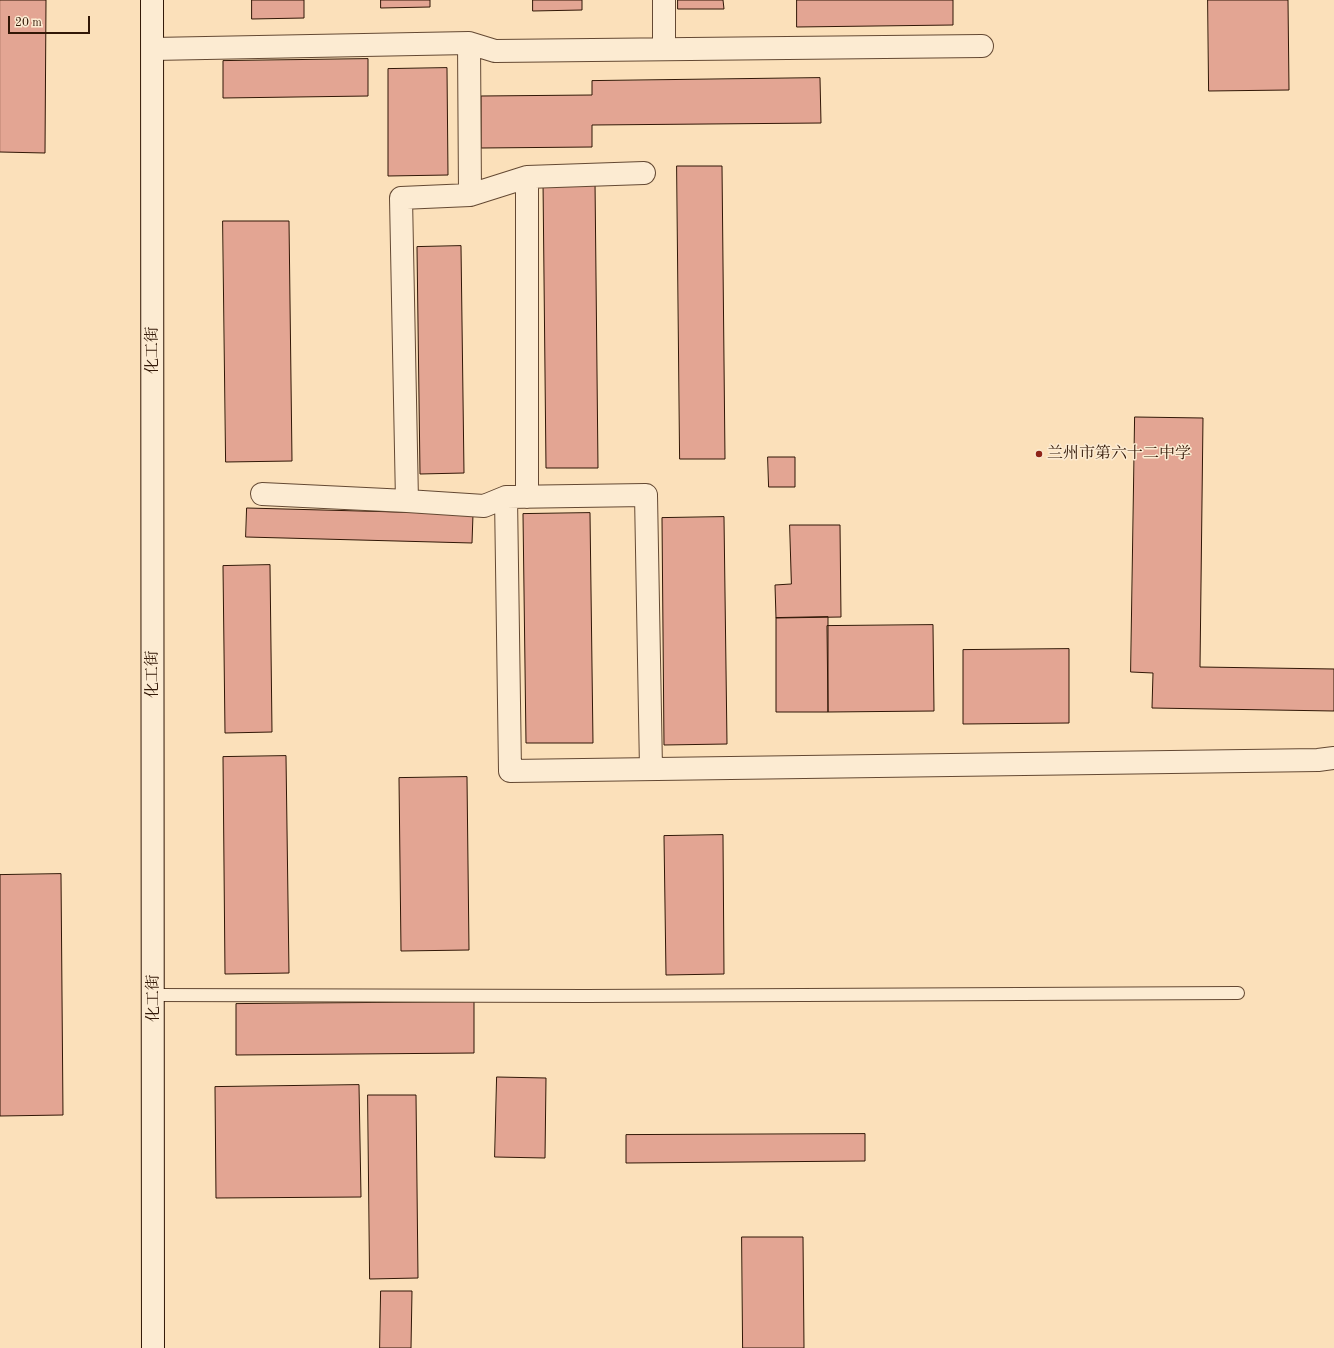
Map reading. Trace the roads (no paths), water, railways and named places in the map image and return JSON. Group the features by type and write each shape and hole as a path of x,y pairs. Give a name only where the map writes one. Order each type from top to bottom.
{"street":[{"name":"化工街","path":"152,0 154,995 153,1348"},
{"path":"664,0 664,49"},
{"path":"153,49 469,43 495,51 982,46"},
{"path":"469,43 470,196"},
{"path":"407,500 401,198 470,196 527,177 644,173"},
{"path":"527,177 516,497 510,771 1318,760 1334,758"},
{"path":"262,494 407,500 484,506 516,497 646,495 651,769"}],"lane":[{"path":"154,995 586,996 1238,993"}],"place":[{"name":"兰州市第六十二中学","path":"1039,454"}]}
